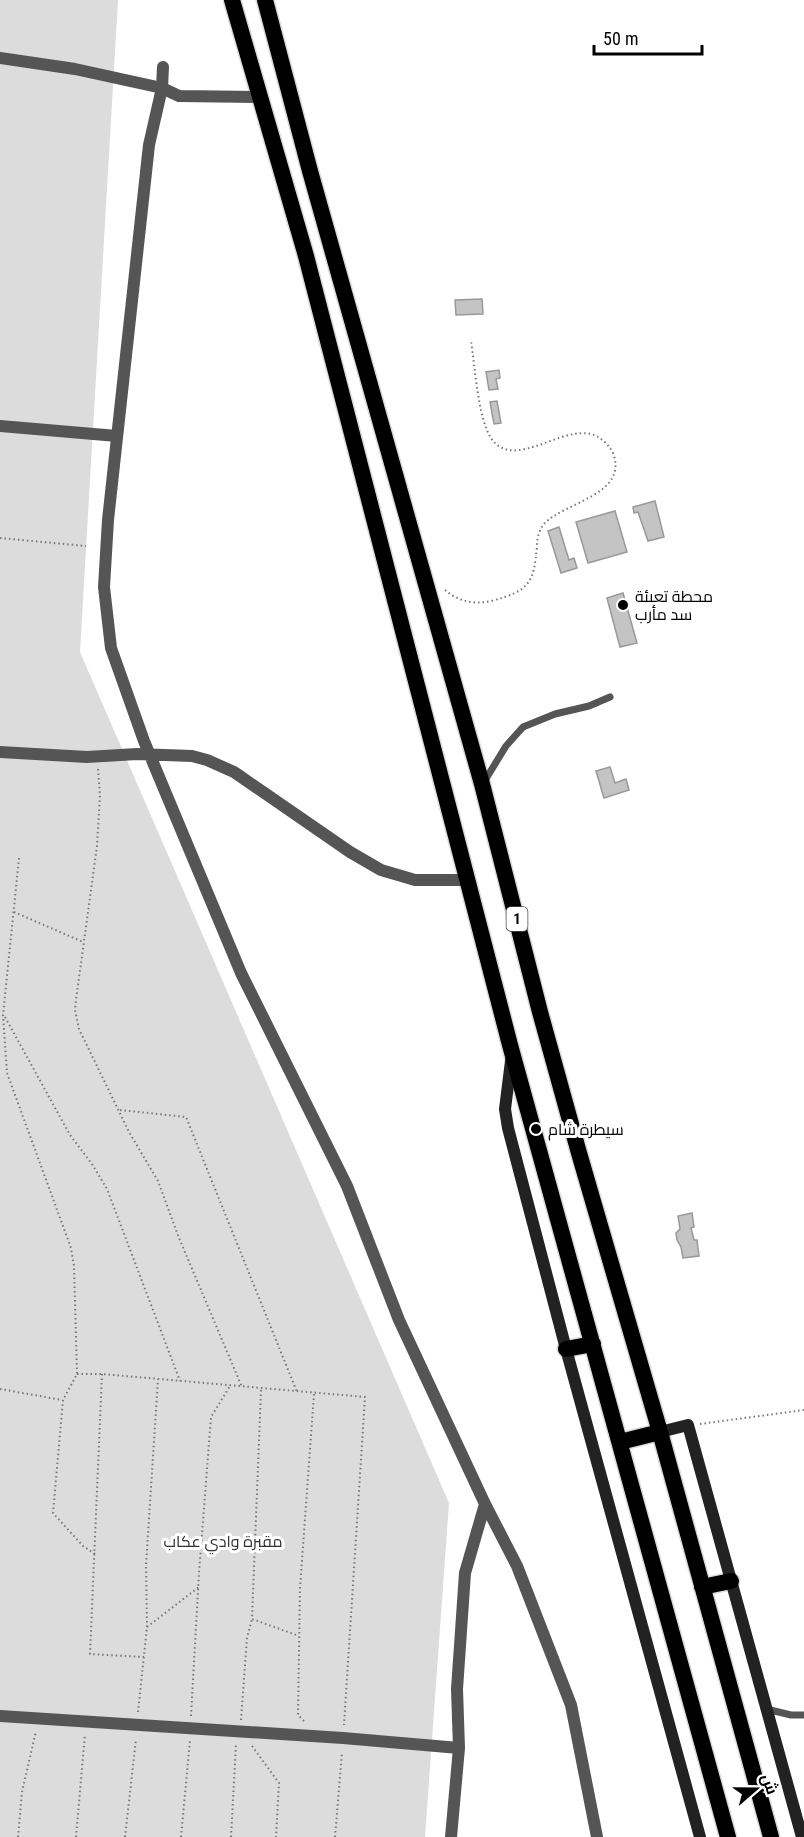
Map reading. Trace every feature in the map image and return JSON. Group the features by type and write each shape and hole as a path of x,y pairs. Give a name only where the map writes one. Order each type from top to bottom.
{"highway":[{"path":"232,0 306,255 510,1045 728,1837"},
{"name":"1","path":"265,0 421,572 482,784 579,1153 660,1432 771,1837"},
{"path":"566,1349 593,1344"},
{"path":"620,1443 660,1432"},
{"path":"702,1587 730,1581"}],"main road":[{"path":"510,1045 511,1069 505,1109 508,1128 700,1837"},
{"path":"660,1432 688,1425 802,1836"}],"street":[{"path":"0,58 75,69 162,88 179,96 260,97"},
{"path":"163,67 162,88 149,145 108,520 104,587 111,648 150,754 241,973 347,1186 399,1320 517,1566 571,1705 597,1837"},
{"path":"0,426 117,436"},
{"path":"0,752 97,757 124,753 192,756 220,765 365,862 381,870 415,880 467,880"},
{"path":"451,1837 459,1748 457,1689 465,1573 486,1504"},
{"path":"0,1716 343,1738 459,1748"}],"lane":[{"path":"482,784 506,746 523,727 555,714 589,706 610,697"},
{"path":"766,1709 791,1715 804,1715"}],"path":[{"path":"421,572 456,599 482,603 513,595 528,585 533,574 538,536 544,525 556,515 595,494 609,483 615,471 613,453 608,444 598,436 585,433 568,436 518,451 508,451 493,441 485,427 471,341"},
{"path":"0,538 86,546"},
{"path":"97,757 100,795 97,846 83,942 76,1020 129,1132 158,1180 179,1238 242,1387"},
{"path":"19,858 3,1015 7,1073 71,1248 74,1266 77,1374 63,1400 53,1513 83,1546 95,1554"},
{"path":"14,912 83,942"},
{"path":"3,1015 70,1135 92,1164 106,1189 181,1381"},
{"path":"120,1110 186,1117 297,1392"},
{"path":"77,1374 102,1374 365,1397 335,1837"},
{"path":"102,1374 90,1654 144,1657"},
{"path":"125,1837 147,1627 146,1565 158,1379"},
{"path":"182,1837 211,1418 230,1386"},
{"path":"0,1389 63,1400"},
{"path":"231,1837 247,1638 252,1619 261,1389"},
{"path":"314,1394 300,1588 298,1715 322,1737"},
{"path":"688,1425 804,1410"},
{"path":"147,1627 199,1587"},
{"path":"252,1619 299,1636"},
{"path":"18,1837 21,1792 39,1719"},
{"path":"76,1837 86,1723"},
{"path":"238,1732 256,1750 279,1783 276,1837"}],"green space":[{"name":"مقبرة وادي عكاب","path":"0,0 118,0 80,652 449,1503 425,1837 0,1837"}],"building":[{"path":"482,299 483,314 456,315 455,300"},
{"path":"499,370 500,378 496,379 498,389 489,390 486,372"},
{"path":"497,401 501,423 494,424 490,402"},
{"path":"655,501 664,537 648,541 638,512 634,513 633,507"},
{"path":"615,511 627,552 588,563 576,522"},
{"path":"559,527 569,560 574,558 577,568 561,573 548,531"},
{"path":"623,593 637,643 620,647 607,598"},
{"path":"610,767 615,783 626,779 629,790 604,798 596,771"},
{"path":"692,1213 694,1227 691,1228 694,1240 697,1240 699,1256 683,1258 676,1233 680,1229 678,1216"}],"place":[{"name":"محطة تعبئة سد مأرب","path":"623,605"},
{"name":"سيطرة شام","path":"536,1129"}]}
